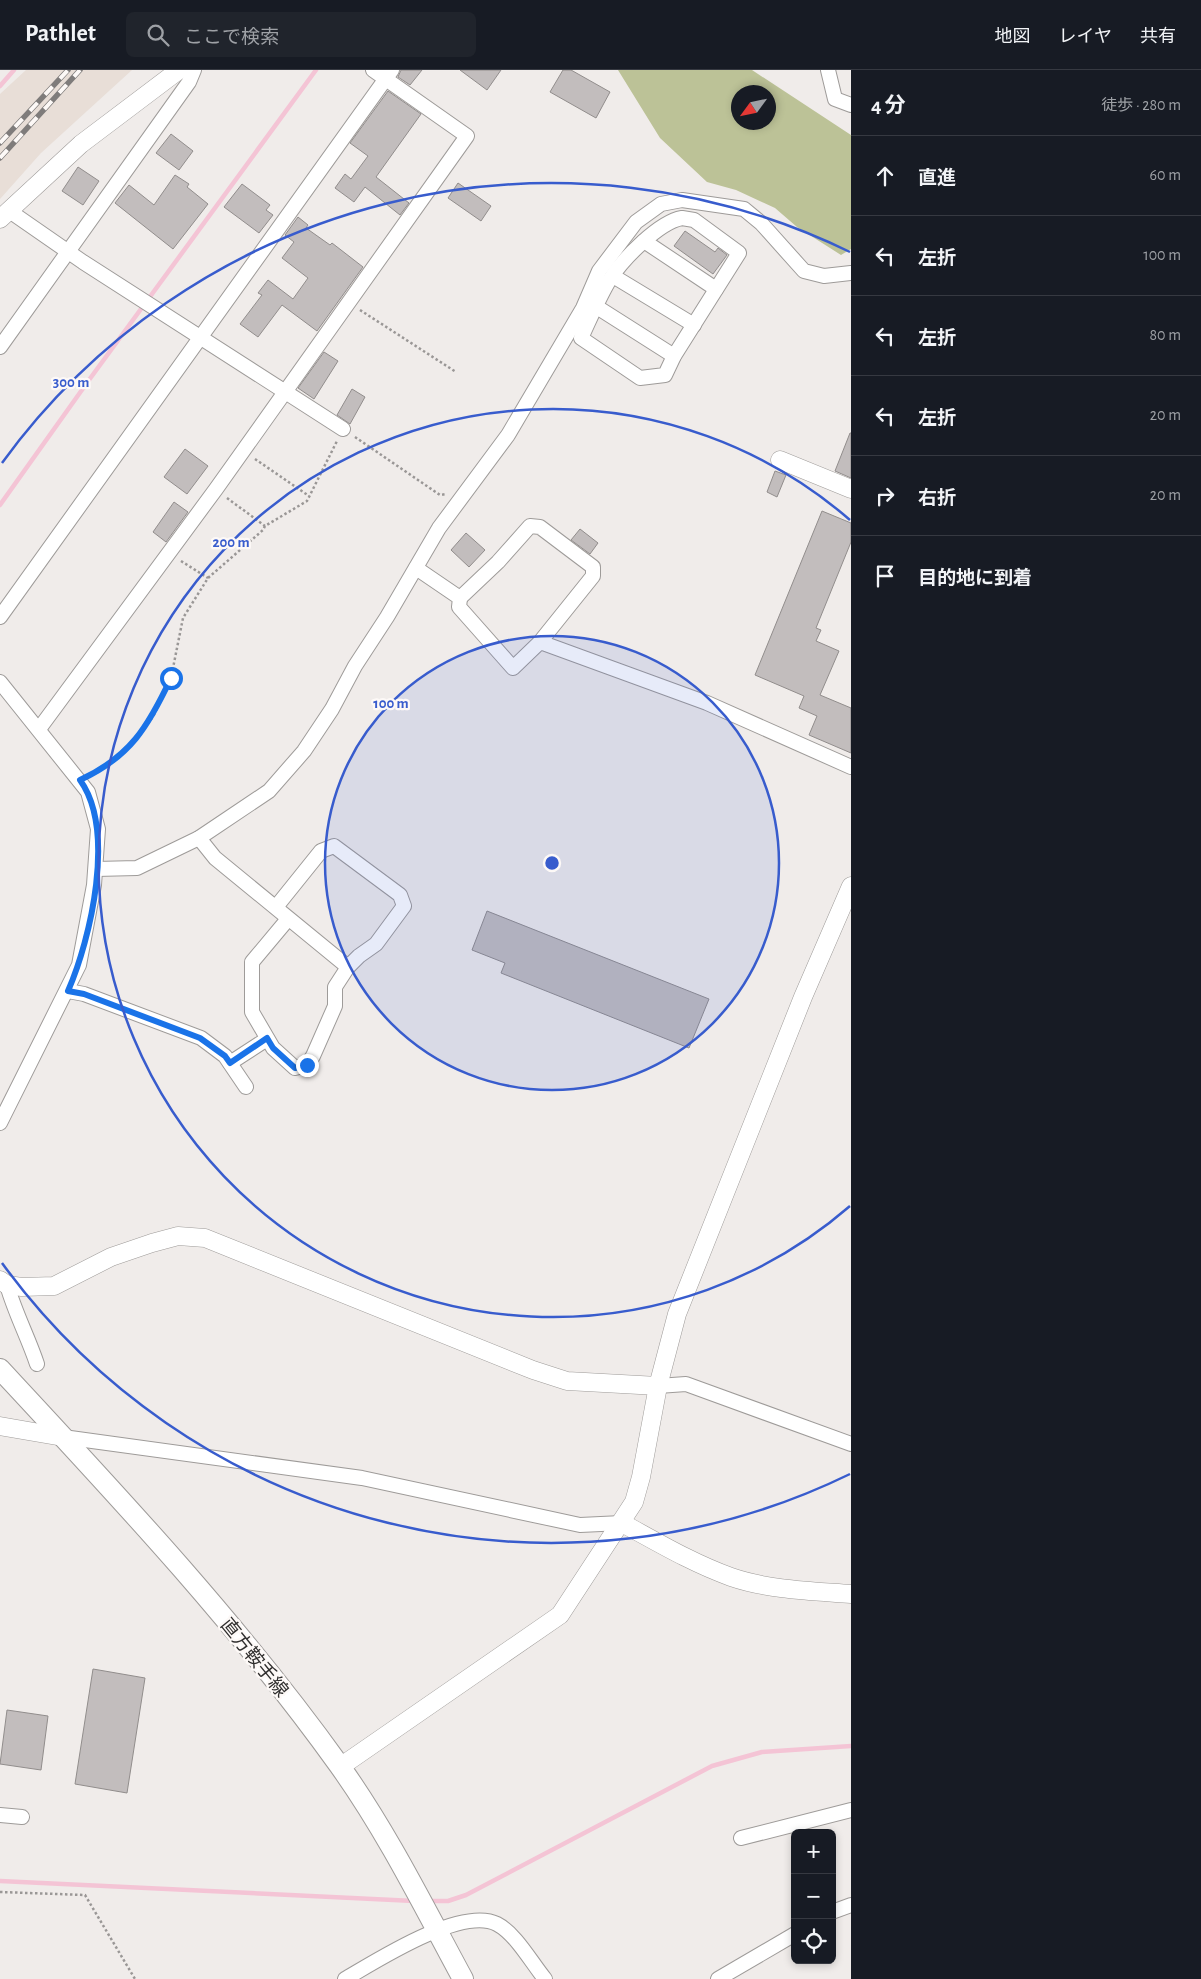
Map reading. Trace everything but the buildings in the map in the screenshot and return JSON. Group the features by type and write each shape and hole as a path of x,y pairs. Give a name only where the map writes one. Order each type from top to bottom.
{"main road":[{"name":"直方鞍手線","path":"0,1369 204,1593 272,1677 340,1766 386,1840 463,1979"}],"street":[{"path":"179,70 81,144 4,215 69,250 82,262 200,338 286,390 343,429"},
{"path":"0,347 189,82 194,70"},
{"path":"39,729 170,553 468,136 389,75 372,70"},
{"path":"828,70 835,99 851,105"},
{"path":"0,617 389,75"},
{"path":"96,869 137,868 199,838 269,791 304,751 332,709 355,666 439,528 508,435 591,304 644,241 673,220 694,220 739,253 664,374 640,378 581,338 591,304 599,271 636,222 662,204 682,200 744,209 761,224 804,271 824,276 851,273"},
{"path":"644,241 716,289"},
{"path":"613,276 694,325"},
{"path":"591,304 674,356"},
{"path":"780,460 851,489"},
{"path":"530,526 540,527 593,567 593,576 540,642 513,668 459,606 460,598 498,562 530,526"},
{"path":"416,568 460,598"},
{"path":"540,642 707,703 851,767"},
{"path":"0,682 80,780 88,792 98,829 96,869 79,965 68,991 47,1028 0,1123"},
{"path":"199,838 215,858 348,967"},
{"path":"276,907 321,851 334,846 400,895 404,906 376,944 359,956 348,967 335,987 335,1006 313,1056 307,1065 295,1068 273,1048 252,1012 252,962 260,950 288,919"},
{"path":"340,1766 560,1616 634,1502 641,1477 658,1386 677,1314 712,1220 748,1138 803,997 851,886"},
{"path":"68,991 84,994 200,1038 225,1056 246,1087"},
{"path":"230,1063 267,1038"},
{"path":"3,1282 22,1287 54,1286 111,1257 152,1243 178,1236 205,1238 533,1370 567,1381 658,1386 686,1384 851,1444"},
{"path":"3,1282 15,1312 28,1336 37,1364"},
{"path":"0,1426 63,1437 362,1478 580,1525 622,1522 684,1558 732,1577 784,1589 851,1594"},
{"path":"741,1838 851,1810"},
{"path":"0,1815 22,1817"},
{"path":"836,1911 851,1905"},
{"path":"345,1979 406,1943 436,1931 478,1920 497,1924 512,1937 545,1979"},
{"path":"720,1979 791,1936"}],"path":[{"path":"348,302 456,372"},
{"path":"80,780 117,760 153,717 171,678 183,618 208,578 263,530 264,526 307,501 343,429 440,495"},
{"path":"244,450 309,496"},
{"path":"216,489 264,526"},
{"path":"170,553 208,578"},
{"path":"0,1892 85,1895 135,1979"}],"shaded area":[{"path":"26,70 132,70 41,153 0,199 0,94"}],"green space":[{"path":"618,70 752,70 775,85 731,85 731,130 776,130 776,86 851,135 851,249 841,255 797,227 775,208 736,190 707,182 660,138"}],"waterway":[{"path":"0,86 14,70"},
{"path":"0,505 316,70"},
{"path":"427,1901 448,1901 466,1895 712,1766 762,1752 851,1746"},
{"path":"0,1881 414,1901"}],"railway":[{"path":"0,143 68,70"},
{"path":"0,158 80,70"}],"route":[{"path":"171,678 153,717 117,760 102,770 80,780 88,792 98,829 96,869 89,922 79,965 68,991 84,994 200,1038 225,1056 230,1063 267,1038 273,1048 295,1068 307,1065"}]}
